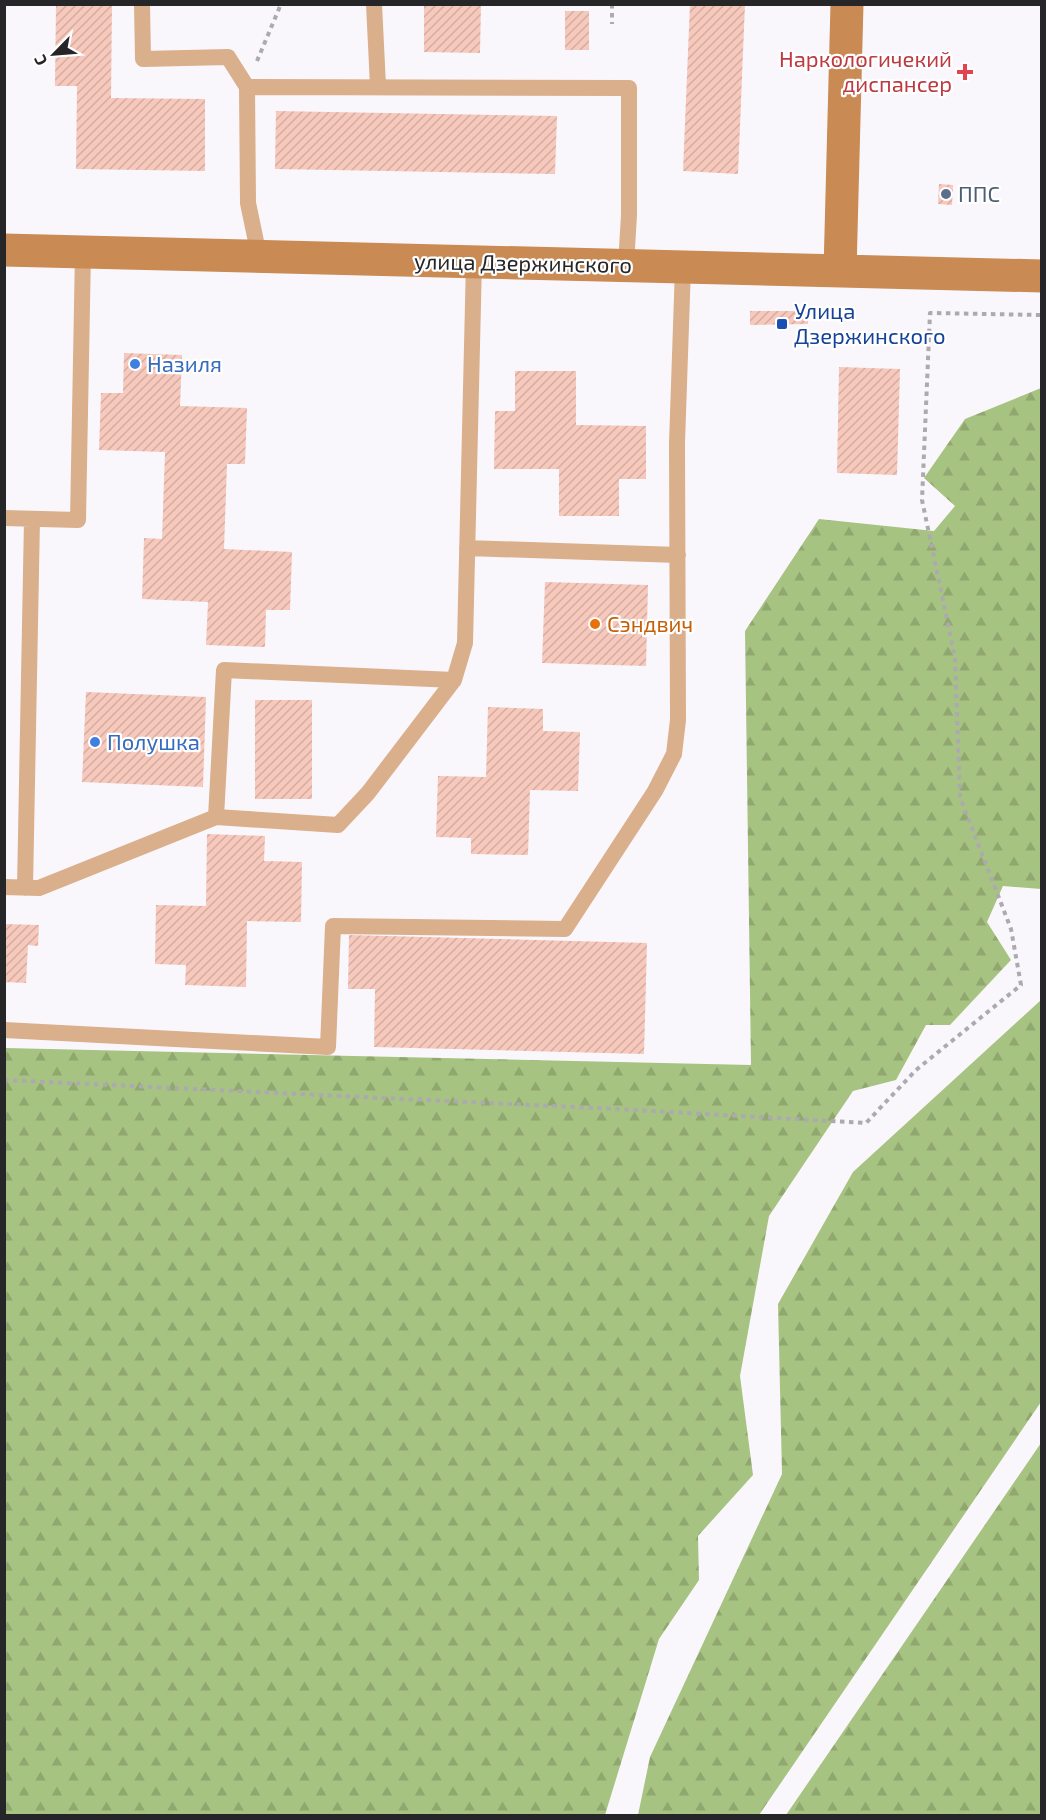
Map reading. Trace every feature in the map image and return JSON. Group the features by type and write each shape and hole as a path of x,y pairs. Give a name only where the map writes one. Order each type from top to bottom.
{"main road":[{"path":"840,271 847,4"},
{"name":"улица Дзержинского","path":"4,250 1041,276"}],"lane":[{"path":"142,4 143,59 228,57 247,87 248,202 259,256"},
{"path":"374,4 378,86"},
{"path":"247,87 629,88 629,215 626,265"},
{"path":"4,518 78,520 83,252"},
{"path":"4,887 39,888 216,817 338,825 368,793 454,680 465,643 474,261"},
{"path":"4,1030 328,1047 333,926 565,929 655,791 674,754 678,720 677,442 683,267"},
{"path":"25,888 32,519"},
{"path":"467,548 678,555"},
{"path":"216,817 224,670 454,680"}],"path":[{"path":"247,87 281,4"},
{"path":"612,4 612,24"},
{"path":"4,1080 866,1123 916,1070 1021,984 1011,929 960,797 955,658 922,500 930,313 1041,315"}],"green space":[{"path":"1041,388 1041,889 1003,886 987,922 1011,960 950,1025 926,1025 896,1080 853,1091 769,1216 740,1376 753,1475 698,1536 699,1580 659,1639 605,1815 5,1815 5,1048 751,1065 745,631 819,519 934,531 955,506 924,478 965,419"},
{"path":"1041,1000 1041,1402 759,1815 638,1815 650,1757 782,1474 778,1304 853,1172"},
{"path":"1041,1443 1041,1815 786,1815"}],"building":[{"path":"56,4 112,4 111,98 205,99 205,171 76,169 77,86 55,86"},
{"path":"424,4 481,4 480,53 424,52"},
{"path":"690,4 745,4 738,174 683,171"},
{"path":"565,11 589,11 589,50 565,50"},
{"path":"276,111 557,116 555,174 275,169"},
{"name":"ППС","path":"939,184 953,185 952,205 938,204"},
{"path":"750,311 808,311 808,324 750,325"},
{"path":"124,353 182,355 180,406 247,408 245,464 227,464 224,549 292,552 290,610 266,610 265,647 206,645 208,602 142,599 144,538 162,539 165,452 99,450 101,393 123,393"},
{"path":"839,367 900,369 897,475 837,473"},
{"path":"515,371 576,371 576,425 646,426 646,479 619,479 619,516 559,516 559,469 494,469 495,411 515,411"},
{"name":"Сэндвич","path":"545,582 648,585 646,666 542,663"},
{"path":"86,692 206,697 203,787 82,782"},
{"path":"255,700 312,700 312,799 255,799"},
{"path":"488,707 543,709 543,731 580,732 578,791 530,790 528,855 471,854 471,838 436,837 438,776 486,777"},
{"path":"207,834 265,836 264,861 302,862 301,922 247,921 246,987 185,985 186,965 155,964 156,905 206,906"},
{"path":"4,924 39,925 38,946 28,945 26,983 4,982"},
{"path":"349,935 647,943 644,1054 374,1047 375,989 348,989"}],"place":[{"name":"Наркологичекий диспансер","path":"965,72"},
{"name":"ППС","path":"946,194"},
{"name":"Улица Дзержинского","path":"782,324"},
{"name":"Назиля","path":"135,364"},
{"name":"Сэндвич","path":"595,624"},
{"name":"Полушка","path":"95,742"}]}
